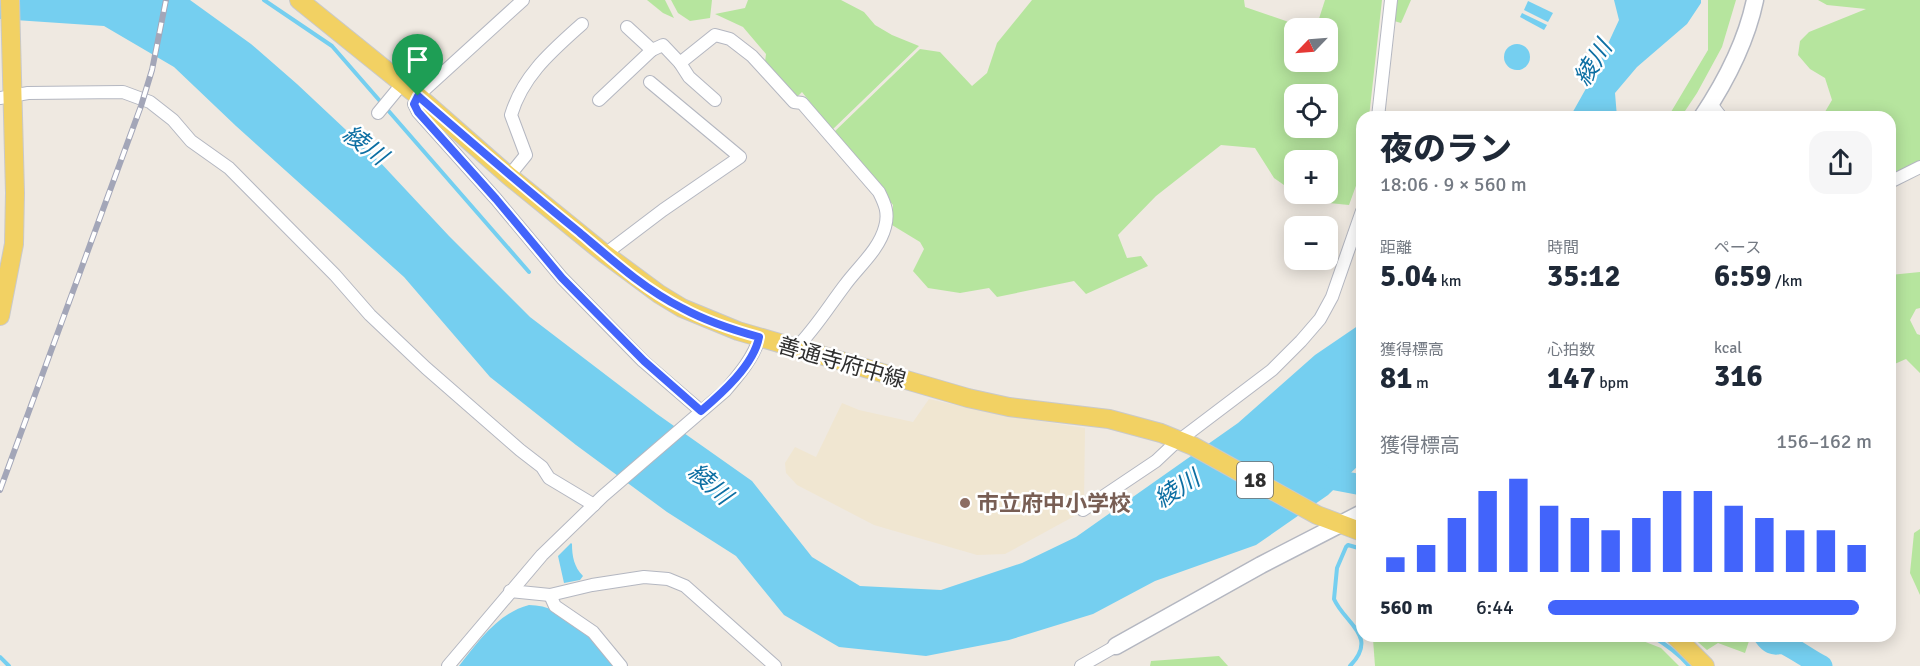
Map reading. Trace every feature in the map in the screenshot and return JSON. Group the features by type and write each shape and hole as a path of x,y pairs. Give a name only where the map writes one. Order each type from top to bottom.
{"main road":[{"path":"0,316 14,244 15,193 9,94 10,0"},
{"name":"善通寺府中線","path":"299,0 418,96 605,254 682,308 738,331 968,398 1008,406 1109,419 1161,432 1187,442 1317,515 1356,530"},
{"path":"1682,642 1705,666"}],"street":[{"path":"523,0 418,96 414,104 418,112 496,199 562,278 699,413"},
{"path":"1379,111 1391,0"},
{"path":"1712,111 1739,53 1751,20 1755,0"},
{"path":"510,176 526,155 511,115 514,106 530,74 582,24"},
{"path":"627,27 652,50"},
{"path":"680,63 715,35 730,39 752,56 794,102 802,102 879,192 887,208 885,227 878,244 807,337 796,348"},
{"path":"599,100 652,50 663,45 680,63 689,77 715,100"},
{"path":"605,254 663,210 740,157 650,82"},
{"path":"383,107 402,84"},
{"path":"9,94 123,92 150,102 173,120 191,141 229,168 335,275 370,315 426,368 542,467 549,478 599,501"},
{"path":"1896,179 1920,167"},
{"path":"1083,510 1187,442 1272,370 1320,319 1332,297 1356,228"},
{"path":"448,666 542,555 599,501 725,391 739,375 758,344 759,337"},
{"path":"1081,666 1261,565 1356,517"},
{"path":"510,591 549,595 592,585 644,577 668,579 685,586 775,666"},
{"path":"549,595 555,606 593,632 621,666"}],"shaded area":[{"path":"929,399 1000,415 1085,428 1084,504 1080,513 1005,554 977,555 874,525 797,485 786,473 785,463 795,447 816,457 842,403 859,410 913,422"}],"green space":[{"path":"647,0 665,0 674,18 663,13"},
{"path":"671,0 712,0 710,18 690,21 678,13"},
{"path":"748,0 841,0 864,12 875,25 919,46 832,130 802,92 797,97 765,62 766,54 743,27 715,14 745,8"},
{"path":"1032,0 1244,0 1245,7 1284,20 1284,72 1338,72 1338,18 1319,18 1325,0 1382,0 1370,111 1356,111 1356,186 1349,205 1338,204 1338,150 1284,150 1284,185 1274,178 1255,148 1221,145 1156,196 1118,235 1127,258 1141,256 1148,266 1086,294 1074,281 997,297 989,288 960,293 928,288 913,271 924,249 920,242 892,225 893,205 833,133 920,49 940,52 972,86 987,73 997,43"},
{"path":"1397,0 1411,0 1401,23 1394,21"},
{"path":"1708,0 1736,0 1722,47 1697,93 1685,111 1672,111 1708,50"},
{"path":"1818,0 1920,0 1920,163 1896,173 1896,111 1826,111 1832,100 1825,78 1810,69 1798,55 1800,41 1809,32 1866,9 1827,5"},
{"path":"1920,272 1920,308 1916,309 1910,320 1917,334 1920,335 1920,373 1906,359 1896,363 1896,274"},
{"path":"1920,529 1920,595 1910,573 1914,533"},
{"path":"1373,642 1646,642 1661,648 1679,666 1375,666"},
{"path":"1698,642 1749,642 1745,653 1718,643 1707,650"},
{"path":"1219,656 1228,666 1150,666 1151,661"}],"water":[{"name":"綾川","path":"0,0 190,0 251,44 297,84 378,160 449,236 530,317 657,414 752,481 812,557 860,586 941,590 1022,563 1076,537 1238,423 1315,355 1356,327 1356,468 1328,495 1256,545 1155,581 1093,614 1009,640 926,656 839,647 784,615 736,556 667,512 576,445 490,377 404,277 174,67 104,26 0,19"},
{"path":"1614,0 1701,0 1687,24 1637,67 1615,93 1616,111 1573,111 1593,76 1619,20"},
{"path":"1528,1 1553,13 1548,22 1524,10"},
{"path":"1522,13 1547,25 1544,30 1520,17"},
{"path":"1517,44 1527,47 1530,57 1527,67 1517,70 1507,67 1504,57 1507,47"},
{"path":"571,543 573,557 583,576 580,580 564,583 558,556"},
{"path":"529,605 555,611 567,618 589,636 616,666 459,666 498,621"}],"waterway":[{"path":"264,0 332,46 529,272"},
{"path":"1317,472 1325,478 1356,484"},
{"path":"1356,547 1348,545 1346,547 1337,568 1334,599 1356,630"},
{"path":"1350,666 1358,656 1361,642"},
{"path":"1661,642 1689,666"},
{"path":"1771,642 1782,643 1822,666"},
{"path":"0,657 9,666"}],"railway":[{"path":"0,490 141,106 152,70 166,0"}],"place":[{"name":"市立府中小学校","path":"965,503"}],"route":[{"path":"418,96 510,176 632,275 682,308 708,320 759,337 758,344 739,375 725,391 701,411 619,337 562,278 496,199 418,112 414,104 418,96"}]}
